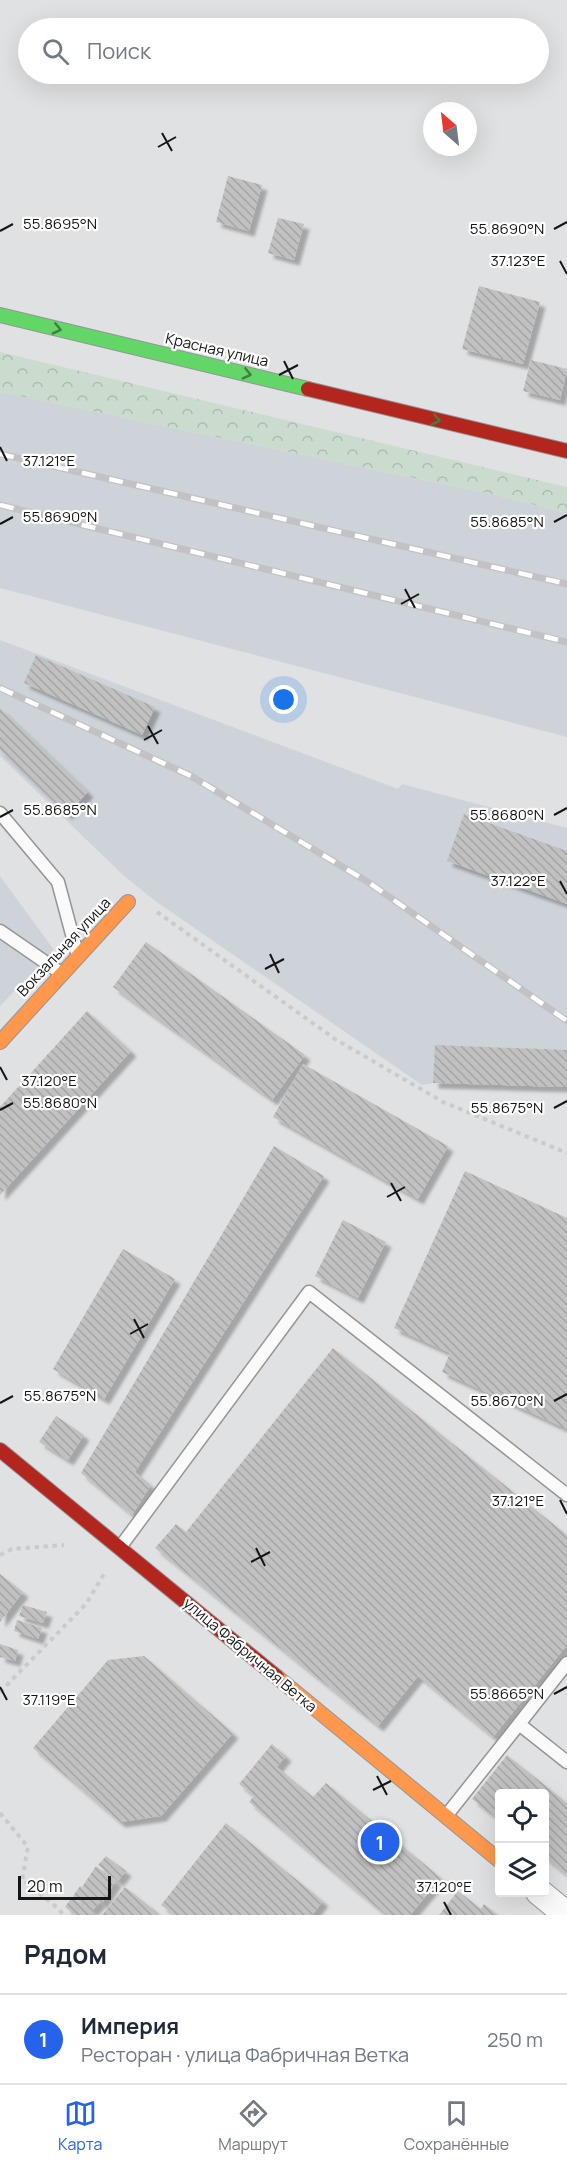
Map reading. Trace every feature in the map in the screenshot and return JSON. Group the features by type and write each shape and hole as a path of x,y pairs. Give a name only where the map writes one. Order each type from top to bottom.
{"street":[{"name":"Красная улица","path":"0,315 567,451"},
{"name":"Вокзальная улица","path":"0,1042 128,902"},
{"name":"улица Фабричная Ветка","path":"0,1450 495,1856"},
{"path":"544,1897 567,1915"}],"lane":[{"path":"0,813 58,882 78,957"},
{"path":"0,932 63,973"},
{"path":"121,1547 309,1292 567,1495"},
{"path":"445,1817 567,1663"},
{"path":"519,1724 567,1762"}],"path":[{"path":"128,902 158,912 335,1039 443,1102 567,1153"},
{"path":"0,1555 12,1549 71,1544 105,1536"},
{"path":"0,1692 86,1604 121,1547"},
{"path":"0,1813 28,1847 22,1880 59,1909 63,1915"}],"shaded area":[{"path":"0,392 492,494 567,513 567,737 0,588"},
{"path":"0,640 398,789 402,784 567,828 567,1087 433,1083 422,1085 154,900 123,875 0,756"},
{"path":"0,876 54,950 0,1006"}],"green space":[{"path":"0,352 567,487 567,513 492,494 0,392"}],"building":[{"path":"228,176 262,185 249,231 216,222"},
{"path":"278,218 304,224 294,260 268,253"},
{"path":"479,286 540,302 523,364 462,349"},
{"path":"531,360 567,369 560,400 523,391"},
{"path":"36,655 155,707 142,735 24,683"},
{"path":"0,708 88,792 67,814 0,750"},
{"path":"464,814 567,851 567,904 447,861"},
{"path":"146,942 305,1055 272,1100 113,987"},
{"path":"87,1011 131,1051 0,1195 0,1107"},
{"path":"435,1045 567,1050 567,1087 433,1083"},
{"path":"303,1064 448,1146 418,1199 273,1117"},
{"path":"274,1146 324,1176 135,1472 151,1485 132,1515 81,1473"},
{"path":"465,1171 567,1218 567,1429 442,1372 450,1353 394,1328"},
{"path":"343,1220 386,1242 358,1298 315,1276"},
{"path":"123,1249 175,1279 104,1399 53,1369"},
{"path":"333,1348 567,1535 567,1645 493,1737 418,1676 378,1726 155,1548 176,1524 186,1532"},
{"path":"56,1416 84,1435 68,1460 39,1442"},
{"path":"0,1574 23,1592 0,1622"},
{"path":"23,1605 47,1612 43,1623 19,1616"},
{"path":"17,1620 42,1628 38,1639 14,1631"},
{"path":"0,1644 18,1650 15,1661 0,1657"},
{"path":"144,1656 233,1733 161,1816 120,1822 33,1748 108,1660"},
{"path":"272,1744 286,1756 277,1767 313,1797 326,1783 441,1878 410,1915 386,1915 249,1802 254,1796 239,1784"},
{"path":"507,1755 567,1803 567,1875 549,1861 549,1789 495,1789 495,1817 472,1799"},
{"path":"226,1823 323,1901 312,1915 174,1915 161,1905"},
{"path":"106,1856 126,1871 118,1881 98,1865"},
{"path":"96,1866 116,1881 102,1903 82,1887"},
{"path":"80,1886 100,1902 92,1911 73,1896"},
{"path":"125,1887 158,1913 156,1915 102,1915"},
{"path":"458,1891 481,1909 484,1904 498,1915 439,1915"},
{"path":"72,1897 92,1913 75,1915 65,1907"}],"railway":[{"path":"0,454 567,584"},
{"path":"0,505 567,642"},
{"path":"0,688 191,776 368,882 567,1021"}],"traffic: fast":[{"path":"0,315 308,389"}],"traffic: slow":[{"path":"0,1042 128,902"},
{"path":"277,1677 495,1857"}],"traffic: jam":[{"path":"308,389 567,451"},
{"path":"0,1450 277,1677"}],"place":[{"name":"Империя","path":"380,1842"}]}
